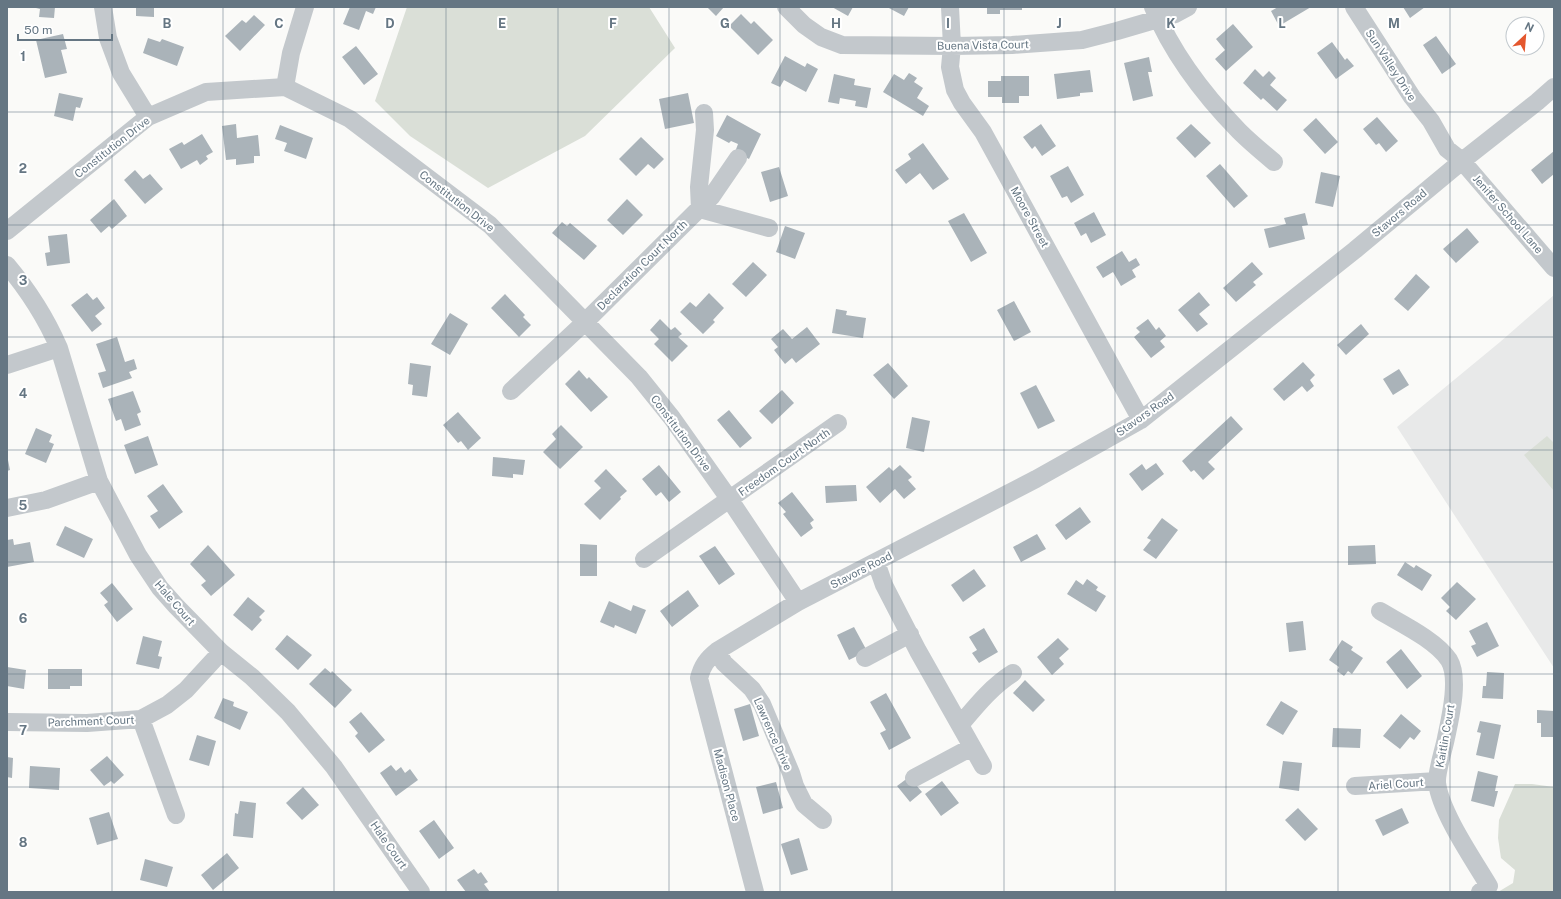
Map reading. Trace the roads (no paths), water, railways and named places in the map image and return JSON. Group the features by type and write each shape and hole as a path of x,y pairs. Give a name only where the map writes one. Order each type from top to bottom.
{"street":[{"path":"103,7 108,38 121,73 148,118"},
{"path":"285,87 291,53 305,7"},
{"name":"Buena Vista Court","path":"786,7 804,25 821,37 842,45 952,46 1012,45 1082,40 1117,31 1156,13 1175,14 1188,7"},
{"name":"Moore Street","path":"950,7 952,46 950,67 955,90 962,103 983,132 1140,420"},
{"name":"Sun Valley Drive","path":"1354,7 1412,97 1430,121 1438,124 1448,132 1462,151 1462,161"},
{"path":"1156,13 1184,64 1212,102 1240,131 1274,162"},
{"name":"Constitution Drive","path":"7,231 148,118 206,92 285,87 350,119 490,226 643,383 672,418 730,500 798,602"},
{"name":"Stavors Road","path":"699,678 701,668 707,659 717,651 798,602 1036,479 1140,420 1350,254 1554,87"},
{"path":"704,113 705,130 699,187 700,209 769,228"},
{"name":"Declaration Court North","path":"511,391 585,322 700,209 719,187 738,158"},
{"name":"Jenifer School Lane","path":"1462,161 1554,268"},
{"name":"Hale Court","path":"7,265 29,293 46,320 59,348 99,482 138,555 160,588 176,606 221,652 252,677 288,712 334,767 421,892"},
{"path":"7,365 59,348"},
{"name":"Freedom Court North","path":"644,559 838,424"},
{"path":"7,508 46,500 99,482"},
{"path":"876,562 884,585 982,766"},
{"name":"Kaitlin Court","path":"1380,610 1437,646 1449,661 1453,673 1454,690 1448,731 1437,781 1440,796 1485,889"},
{"path":"865,658 910,634"},
{"name":"Lawrence Drive","path":"717,651 724,662 752,689 762,704 795,786 804,804 823,820"},
{"name":"Parchment Court","path":"7,722 87,723 141,719 167,705 186,690 221,652"},
{"path":"960,724 1001,680 1013,673"},
{"name":"Madison Place","path":"699,678 755,892"},
{"path":"141,719 176,815"},
{"path":"914,778 972,747"},
{"name":"Ariel Court","path":"1355,786 1437,781"}]}
